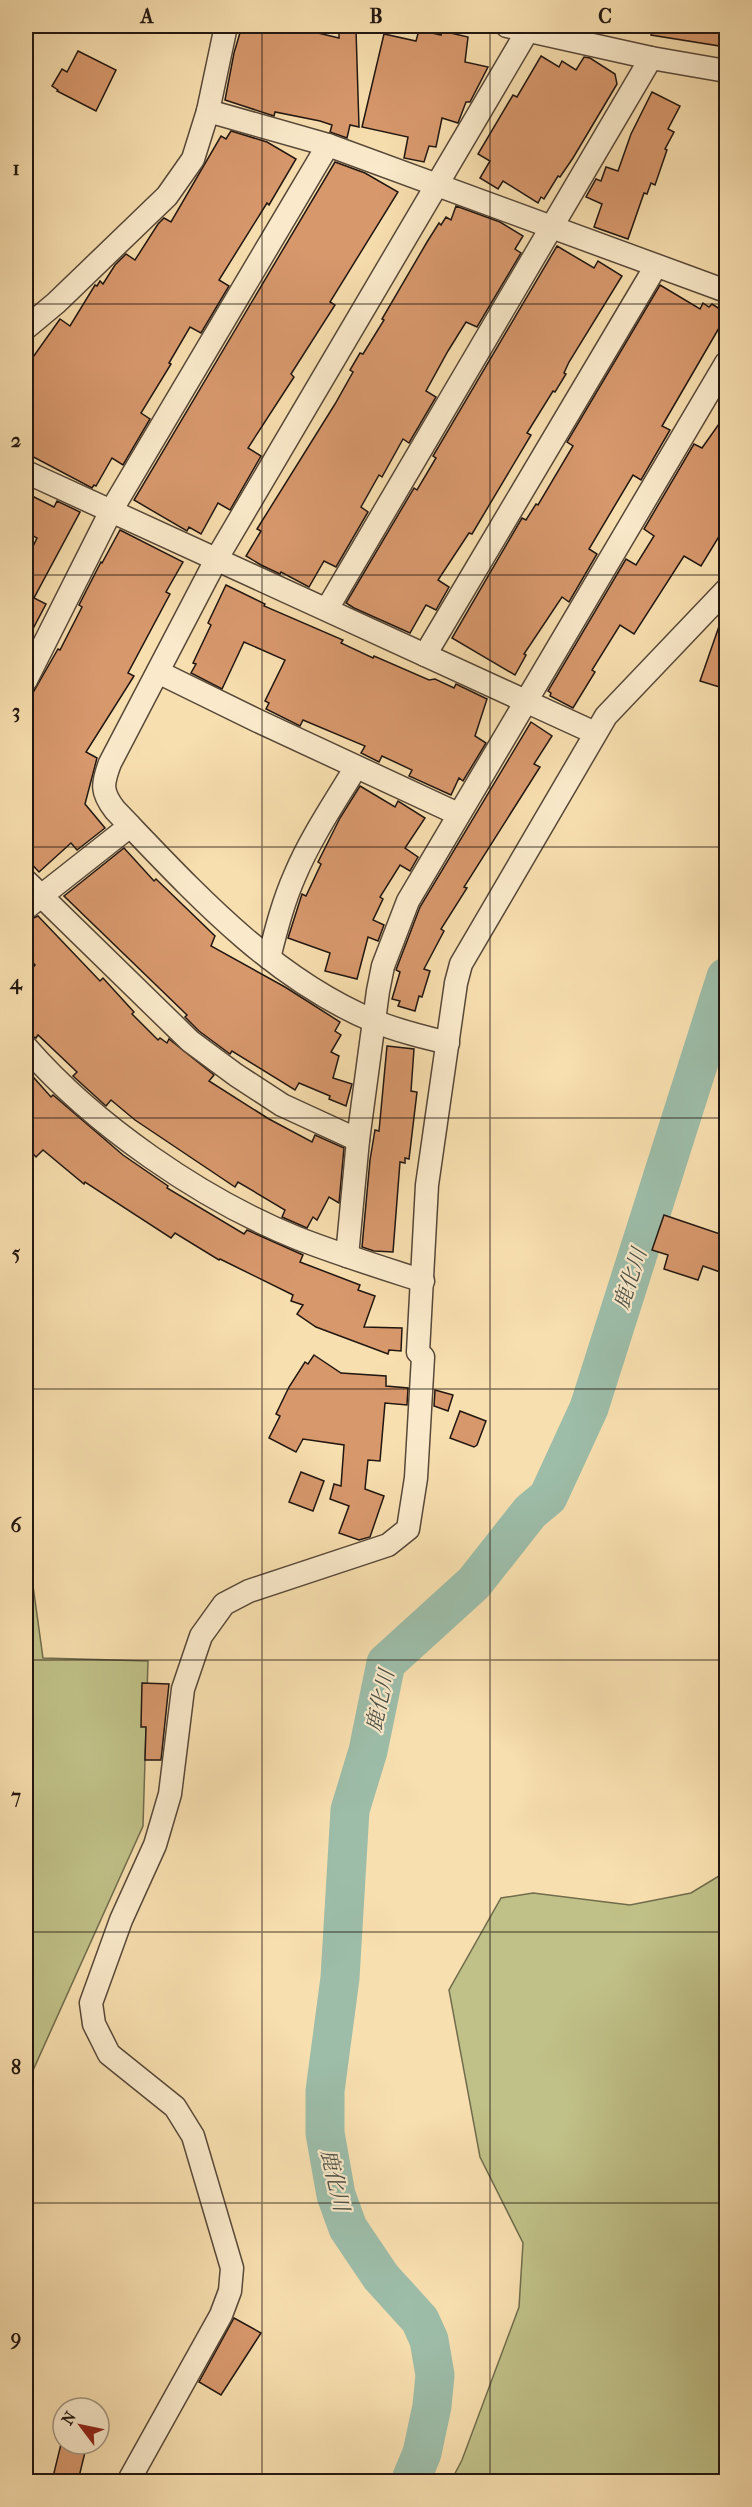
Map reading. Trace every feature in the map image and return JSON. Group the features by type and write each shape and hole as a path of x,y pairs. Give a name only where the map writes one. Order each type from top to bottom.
{"street":[{"path":"26,328 56,303 167,196 193,159 208,111 226,26"},
{"path":"448,1043 374,1021 333,1000 269,958 238,933 130,826 108,801 104,794 104,786 110,763 217,558 436,185 518,28 651,58 726,71"},
{"path":"327,609 651,58"},
{"path":"208,111 328,145 726,291"},
{"path":"26,680 111,511 328,145"},
{"path":"425,655 656,266"},
{"path":"347,1256 358,1140 374,1021 383,966 396,929 408,901 458,814 726,363"},
{"path":"26,471 595,733"},
{"path":"128,2481 221,2315 230,2291 232,2268 193,2136 175,2107 109,2054 94,2024 91,2003 121,1920 155,1845 170,1794 183,1689 201,1636 224,1604 249,1591 388,1545 408,1529 416,1478 423,1368 423,1357 418,1352 427,1185 456,983 461,964 606,716 726,590"},
{"path":"158,672 458,814"},
{"path":"269,958 283,904 294,876 313,837 356,767"},
{"path":"130,826 31,895 190,1041 236,1076 282,1105 358,1140"},
{"path":"26,1047 82,1103 164,1165 243,1211 295,1237 423,1281"}],"green space":[{"path":"26,1535 43,1658 148,1661 143,1826 26,2082"},
{"path":"726,1862 726,2481 451,2481 462,2460 519,2307 523,2243 480,2157 449,1990 501,1898 533,1893 630,1905 691,1893 724,1873"}],"building":[{"path":"242,26 289,26 339,38 339,29 356,30 359,127 350,125 347,138 330,132 332,125 320,121 275,112 274,116 225,100"},
{"path":"651,26 726,26 726,47 651,35"},
{"path":"419,30 441,35 442,31 468,37 465,62 488,67 470,102 466,102 458,123 442,118 436,147 429,146 424,162 404,158 408,137 362,127 384,34 416,41"},
{"path":"78,51 116,70 96,111 57,91 52,86 62,69 67,72"},
{"path":"541,56 559,67 562,61 576,70 584,57 590,58 615,74 617,84 573,158 560,177 558,176 544,199 541,197 538,203 503,181 498,189 480,178 490,161 478,154 513,95 517,97"},
{"path":"652,92 680,106 668,129 674,132 665,149 667,150 655,185 651,183 647,194 644,193 628,239 594,227 602,204 586,197 596,179 601,181 606,167 618,171 631,134"},
{"path":"231,131 267,142 296,159 269,205 267,203 219,280 229,286 201,333 190,327 169,363 171,364 141,413 150,419 123,465 112,458 96,486 92,488 26,453 26,367 60,319 70,326 95,285 97,286 100,281 103,284 115,265 126,254 135,260 164,218 171,222 221,136 226,139"},
{"path":"335,162 365,173 398,192 330,302 335,305 291,374 294,377 248,448 261,456 230,510 218,503 201,534 189,527 187,531 134,500"},
{"path":"456,206 500,222 523,236 515,249 521,253 477,327 466,322 448,351 426,391 436,397 409,443 403,439 382,477 379,475 361,507 368,512 336,567 324,561 309,587 281,572 280,574 261,565 246,556 261,531 257,529 335,404 353,372 350,370 384,320 382,319 427,242 439,223 441,225 446,217 451,220"},
{"path":"557,246 594,268 598,261 622,276 569,362 564,373 566,374 527,433 531,435 472,534 469,533 438,580 449,587 436,610 426,605 410,633 354,608 346,603 414,488 417,490 436,458 433,456"},
{"path":"660,285 700,309 703,303 709,307 712,304 726,313 726,316 662,426 670,430 641,480 633,475 589,549 597,554 569,602 562,597 524,654 526,655 515,675 452,638 522,518 526,520 536,504 538,505 573,446 567,442"},
{"path":"726,414 726,525 701,566 684,556 634,634 620,625 592,670 595,672 573,708 550,696 551,693 548,691 626,559 636,565 654,536 644,529 694,444 702,448"},
{"path":"26,493 54,507 57,501 80,512 34,598 46,604 26,642 26,561 37,538 26,532"},
{"path":"120,530 183,562 166,592 170,594 128,673 134,676 86,752 97,758 85,804 105,828 77,850 71,843 39,872 26,858 26,705 58,649 60,650 82,607 79,605"},
{"path":"226,585 265,604 264,606 343,640 341,643 373,658 374,656 429,680 435,679 454,688 456,684 487,699 475,736 486,743 463,781 459,778 451,795 409,776 412,770 382,756 379,762 361,753 365,746 303,720 300,726 266,709 269,703 265,701 285,660 244,642 222,689 191,673 196,664 193,663 211,625 208,623"},
{"path":"724,612 726,612 726,689 700,681"},
{"path":"531,722 552,736 534,764 540,767 464,887 467,888 441,929 444,931 424,969 430,971 415,1011 398,1006 400,1001 392,999 400,972 396,970 420,907"},
{"path":"360,786 395,807 398,801 425,818 405,848 418,857 410,871 400,865 380,897 383,899 373,920 384,925 378,941 368,937 357,979 325,971 330,953 288,938 302,894 306,896 321,864 318,862 340,818"},
{"path":"124,848 154,881 156,879 215,936 211,946 285,987 340,1022 335,1031 341,1035 331,1052 339,1056 333,1078 352,1084 346,1106 329,1099 330,1096 299,1083 295,1090 232,1051 230,1054 199,1031 185,1017 187,1015 64,896"},
{"path":"38,916 100,981 103,978 134,1012 132,1014 158,1040 160,1038 167,1043 169,1039 214,1075 209,1081 269,1119 312,1142 315,1135 344,1148 339,1203 329,1197 317,1220 313,1217 307,1228 282,1217 285,1210 238,1182 235,1187 135,1120 111,1100 106,1106 73,1076 77,1072 38,1035 36,1038 26,1034 26,986 33,979 28,973 35,965 26,954 26,921"},
{"path":"387,1046 414,1049 411,1091 417,1092 409,1159 405,1158 405,1163 400,1162 393,1252 374,1251 362,1247 370,1160 375,1130 379,1131"},
{"path":"26,1069 51,1097 53,1095 123,1155 168,1186 167,1188 244,1234 247,1230 303,1255 300,1262 360,1285 358,1290 375,1296 364,1327 402,1328 401,1351 389,1350 388,1354 316,1327 297,1314 303,1305 291,1301 293,1295 219,1260 175,1233 171,1238 85,1182 84,1184 43,1150 36,1157 26,1146"},
{"path":"664,1215 726,1236 726,1251 720,1272 703,1266 698,1280 664,1269 668,1255 652,1250"},
{"path":"314,1355 341,1373 386,1376 386,1386 408,1388 407,1405 385,1403 380,1461 368,1460 365,1489 384,1496 370,1537 359,1540 339,1533 349,1506 330,1499 334,1484 341,1486 344,1445 303,1439 296,1452 269,1438 280,1416 276,1414 289,1387 305,1362 308,1364"},
{"path":"435,1390 453,1395 448,1411 434,1406"},
{"path":"460,1411 486,1421 477,1445 474,1447 450,1438"},
{"path":"301,1472 324,1481 313,1511 289,1502"},
{"path":"142,1683 169,1684 161,1760 145,1760 146,1727 141,1727"},
{"path":"234,2318 261,2333 221,2395 199,2382"},
{"path":"58,2456 84,2456 78,2481 52,2481"}],"waterway":[{"name":"鹿化川","path":"410,2482 422,2453 432,2406 435,2375 429,2340 420,2320 381,2277 348,2228 336,2195 325,2133 325,2091 340,1978 350,1810 368,1751 386,1663 474,1583 530,1512 548,1497 589,1408 726,977"}]}
